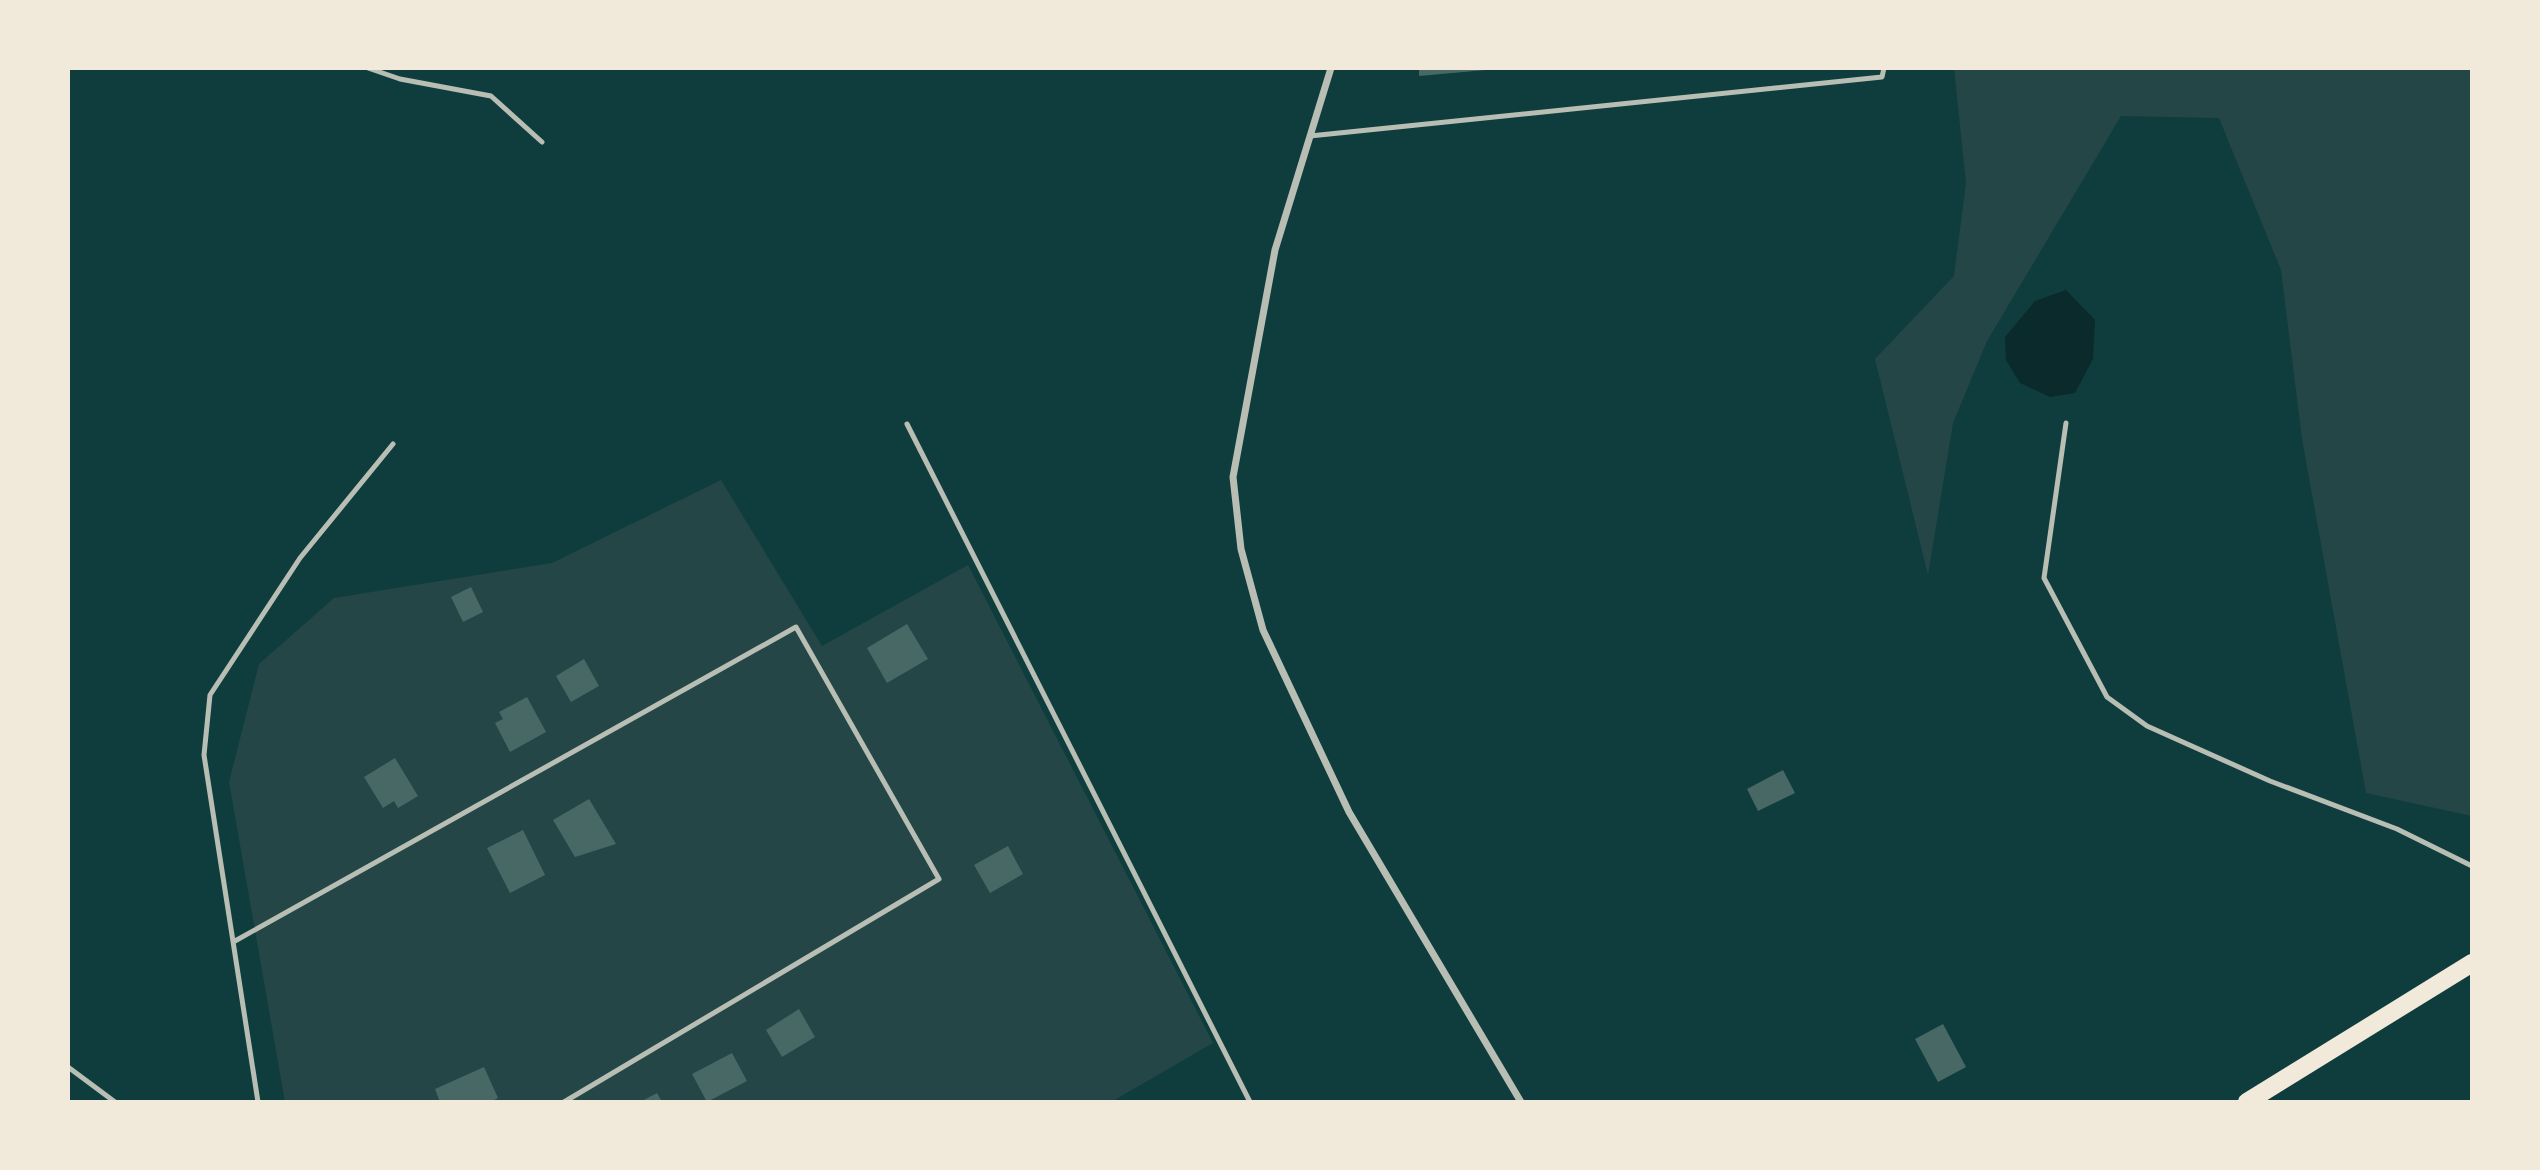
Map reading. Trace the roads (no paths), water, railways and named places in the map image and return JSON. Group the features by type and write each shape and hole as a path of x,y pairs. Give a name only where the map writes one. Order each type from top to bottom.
{"main road":[{"path":"2247,1102 2472,963"}],"street":[{"path":"1331,68 1275,250 1233,477 1241,549 1263,630 1349,812 1521,1102"}],"lane":[{"path":"368,68 400,79 491,96 542,142"},
{"path":"1310,136 1882,77 1884,68"},
{"path":"2066,423 2044,578 2106,697 2147,726 2270,781 2397,829 2472,866"},
{"path":"907,424 1250,1102"},
{"path":"258,1102 204,755 210,695 300,558 393,444"},
{"path":"235,941 796,627 939,879 564,1102"},
{"path":"68,1067 115,1102"}]}
